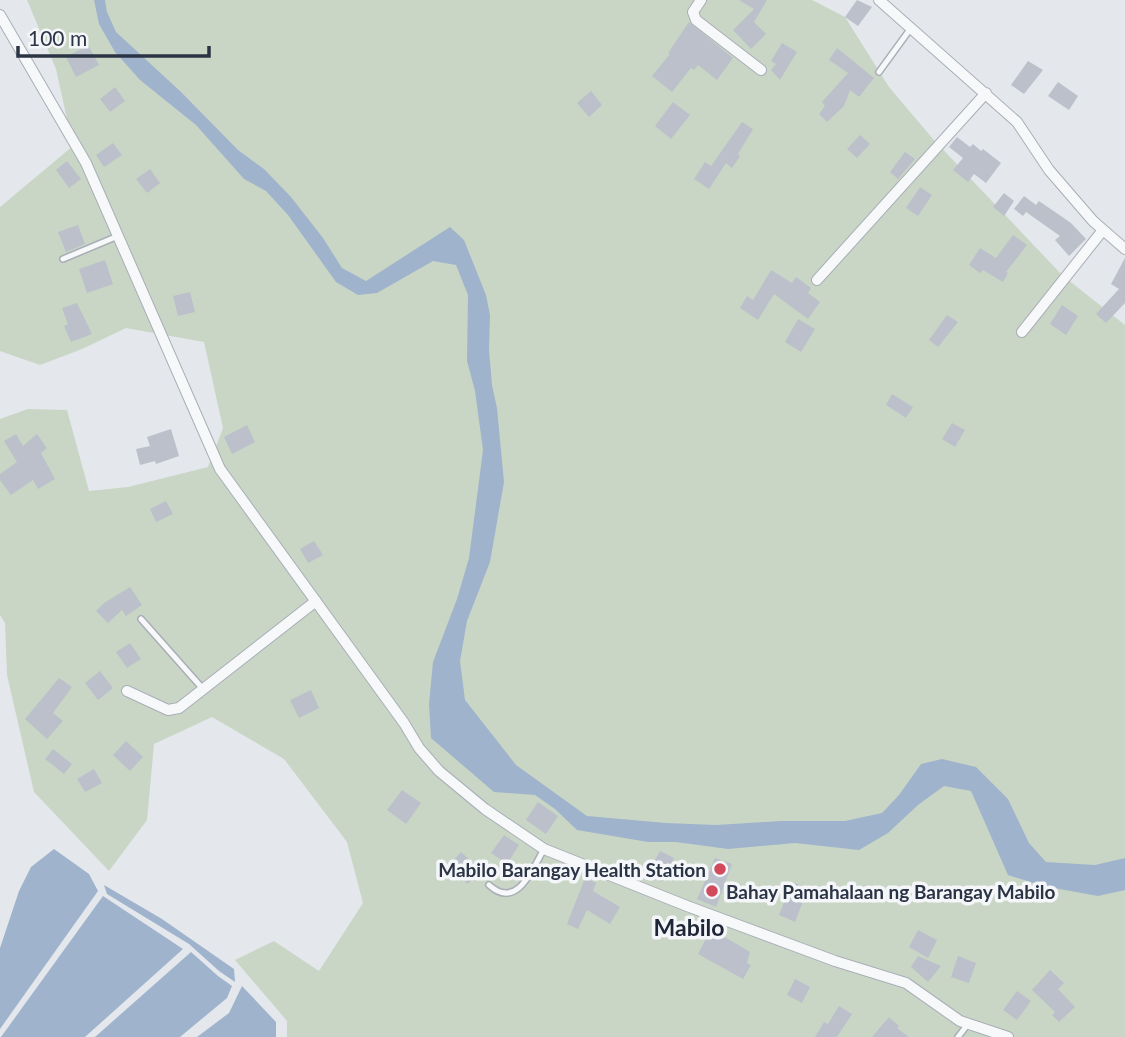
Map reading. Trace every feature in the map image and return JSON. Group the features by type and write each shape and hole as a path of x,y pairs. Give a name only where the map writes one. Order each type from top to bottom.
{"street":[{"path":"701,0 693,12 696,20 761,70"},
{"path":"878,0 1017,122 1049,170 1103,230 1125,249"},
{"path":"0,15 86,163 220,469 404,723 419,748 439,771 485,809 544,849 699,911 835,961 906,983 960,1021 1008,1037"},
{"path":"817,280 986,93"},
{"path":"1022,332 1103,230"},
{"path":"127,691 168,710 174,710 316,601"}],"lane":[{"path":"879,72 911,28"},
{"path":"63,259 118,236"},
{"path":"141,619 203,689"},
{"path":"489,886 496,892 516,891 525,883 544,849"},
{"path":"958,1037 968,1024"}],"green space":[{"path":"27,0 812,0 845,17 889,87 933,139 1062,275 1125,325 1125,1037 287,1037 287,1021 235,960 274,941 319,971 363,903 347,842 284,759 212,717 154,744 147,820 109,871 34,792 7,675 5,623 0,615 0,419 28,409 67,410 89,491 128,487 208,467 223,428 204,342 126,328 40,365 0,351 0,207 73,146 56,69"}],"water":[{"path":"94,0 105,0 116,32 238,150 264,169 291,197 342,268 366,281 450,227 464,240 486,295 490,315 489,350 504,482 490,562 467,621 460,661 465,700 516,765 587,816 716,825 845,821 882,813 921,764 942,759 976,767 1008,799 1029,843 1046,862 1095,865 1125,858 1125,890 1098,896 1043,886 1008,875 971,791 944,786 918,805 888,833 859,850 795,843 728,849 676,842 648,842 577,830 535,795 494,792 431,738 429,704 433,662 469,558 483,450 475,391 467,361 468,295 456,265 433,261 377,293 358,295 336,282 288,215 266,191 244,179 196,125 140,80 115,52 99,24"},
{"path":"54,849 89,874 98,891 0,1029 0,948 19,891 31,867"},
{"path":"104,885 162,919 234,969 235,982 189,944 107,894"},
{"path":"103,896 183,949 85,1037 1,1037"},
{"path":"191,952 232,986 227,998 180,1037 95,1037"},
{"path":"242,986 276,1022 276,1037 197,1037 229,1013"}],"building":[{"path":"739,0 767,0 754,22 766,34 751,49 733,30 754,9"},
{"path":"857,0 872,7 858,26 845,17"},
{"path":"689,22 733,58 717,80 698,65 694,70 691,68 672,92 652,76 670,54 668,53"},
{"path":"782,43 797,52 780,80 771,70 776,64 771,61"},
{"path":"88,45 99,65 76,77 66,57"},
{"path":"837,48 874,78 859,97 850,90 844,106 827,122 819,114 825,106 822,102 848,73 829,60"},
{"path":"1028,61 1043,70 1024,94 1011,85"},
{"path":"1058,82 1078,96 1069,110 1048,96"},
{"path":"115,87 125,101 110,112 100,99"},
{"path":"591,91 602,105 589,117 577,103"},
{"path":"673,102 690,115 671,139 655,126"},
{"path":"742,122 753,129 738,154 740,156 732,168 726,163 709,189 694,179 705,162 711,166"},
{"path":"860,135 870,144 857,158 847,149"},
{"path":"957,137 970,147 973,144 981,151 983,149 1001,163 986,183 974,174 968,182 953,170 963,158 949,147"},
{"path":"113,143 122,155 104,167 96,155"},
{"path":"905,152 915,159 898,179 890,172"},
{"path":"67,161 81,179 69,188 56,170"},
{"path":"150,169 160,183 147,193 136,179"},
{"path":"920,187 932,195 918,216 906,208"},
{"path":"1004,193 1014,201 1004,216 993,207"},
{"path":"1024,196 1036,205 1039,201 1071,223 1086,239 1069,256 1055,240 1060,236 1026,212 1023,216 1014,209"},
{"path":"78,225 85,244 66,252 58,232"},
{"path":"1013,235 1027,245 1006,272 1008,273 1003,282 983,270 980,273 969,265 980,248 996,258"},
{"path":"1125,258 1125,303 1106,323 1096,314 1119,289 1111,284"},
{"path":"105,260 113,284 87,293 79,269"},
{"path":"771,270 792,283 796,277 811,288 808,293 820,302 808,319 774,294 758,320 740,308 747,296 753,300"},
{"path":"190,292 195,312 178,316 173,296"},
{"path":"77,303 92,334 71,342 64,326 68,324 62,308"},
{"path":"1062,305 1078,316 1066,335 1050,324"},
{"path":"947,315 958,322 938,347 929,340"},
{"path":"798,319 815,329 801,352 785,342"},
{"path":"892,394 913,407 906,418 886,405"},
{"path":"952,423 965,430 955,447 942,439"},
{"path":"247,425 255,442 232,454 224,437"},
{"path":"171,429 179,456 156,464 155,461 140,465 136,449 150,446 147,437"},
{"path":"16,434 23,446 37,434 47,448 41,453 55,479 38,489 33,480 11,495 0,480 0,474 17,462 4,441"},
{"path":"166,501 173,514 156,522 150,509"},
{"path":"314,541 323,555 308,563 300,549"},
{"path":"130,587 142,605 126,616 122,610 108,623 96,611"},
{"path":"130,643 141,659 127,668 116,652"},
{"path":"100,671 113,688 98,700 85,683"},
{"path":"59,678 72,687 53,713 63,721 47,739 25,719"},
{"path":"311,690 319,708 299,718 290,700"},
{"path":"126,741 143,757 130,771 113,755"},
{"path":"53,749 72,764 64,774 45,759"},
{"path":"94,769 102,783 85,792 77,779"},
{"path":"402,790 421,803 406,824 387,810"},
{"path":"538,802 558,816 546,834 526,820"},
{"path":"504,835 519,845 507,864 491,853"},
{"path":"660,851 674,858 661,882 647,875"},
{"path":"461,852 481,870 468,884 448,866"},
{"path":"715,858 732,864 716,907 697,899"},
{"path":"585,878 596,883 593,891 620,907 610,924 587,910 578,929 567,924"},
{"path":"792,882 808,888 795,922 779,915"},
{"path":"711,929 750,952 747,963 751,965 743,979 698,954"},
{"path":"918,930 937,940 928,958 909,947"},
{"path":"918,956 941,966 928,982 911,967"},
{"path":"958,956 976,963 969,983 951,977"},
{"path":"1050,970 1064,983 1058,989 1075,1007 1059,1022 1052,1015 1055,1012 1032,990"},
{"path":"795,979 810,987 802,1003 787,995"},
{"path":"1017,991 1031,1001 1017,1020 1003,1010"},
{"path":"839,1006 852,1014 837,1037 815,1037 824,1022 828,1024"},
{"path":"889,1017 899,1026 897,1028 909,1037 872,1037"}],"place":[{"name":"Mabilo Barangay Health Station","path":"720,869"},
{"name":"Bahay Pamahalaan ng Barangay Mabilo","path":"712,891"}],"district":[{"name":"Mabilo","path":"689,927"}]}
